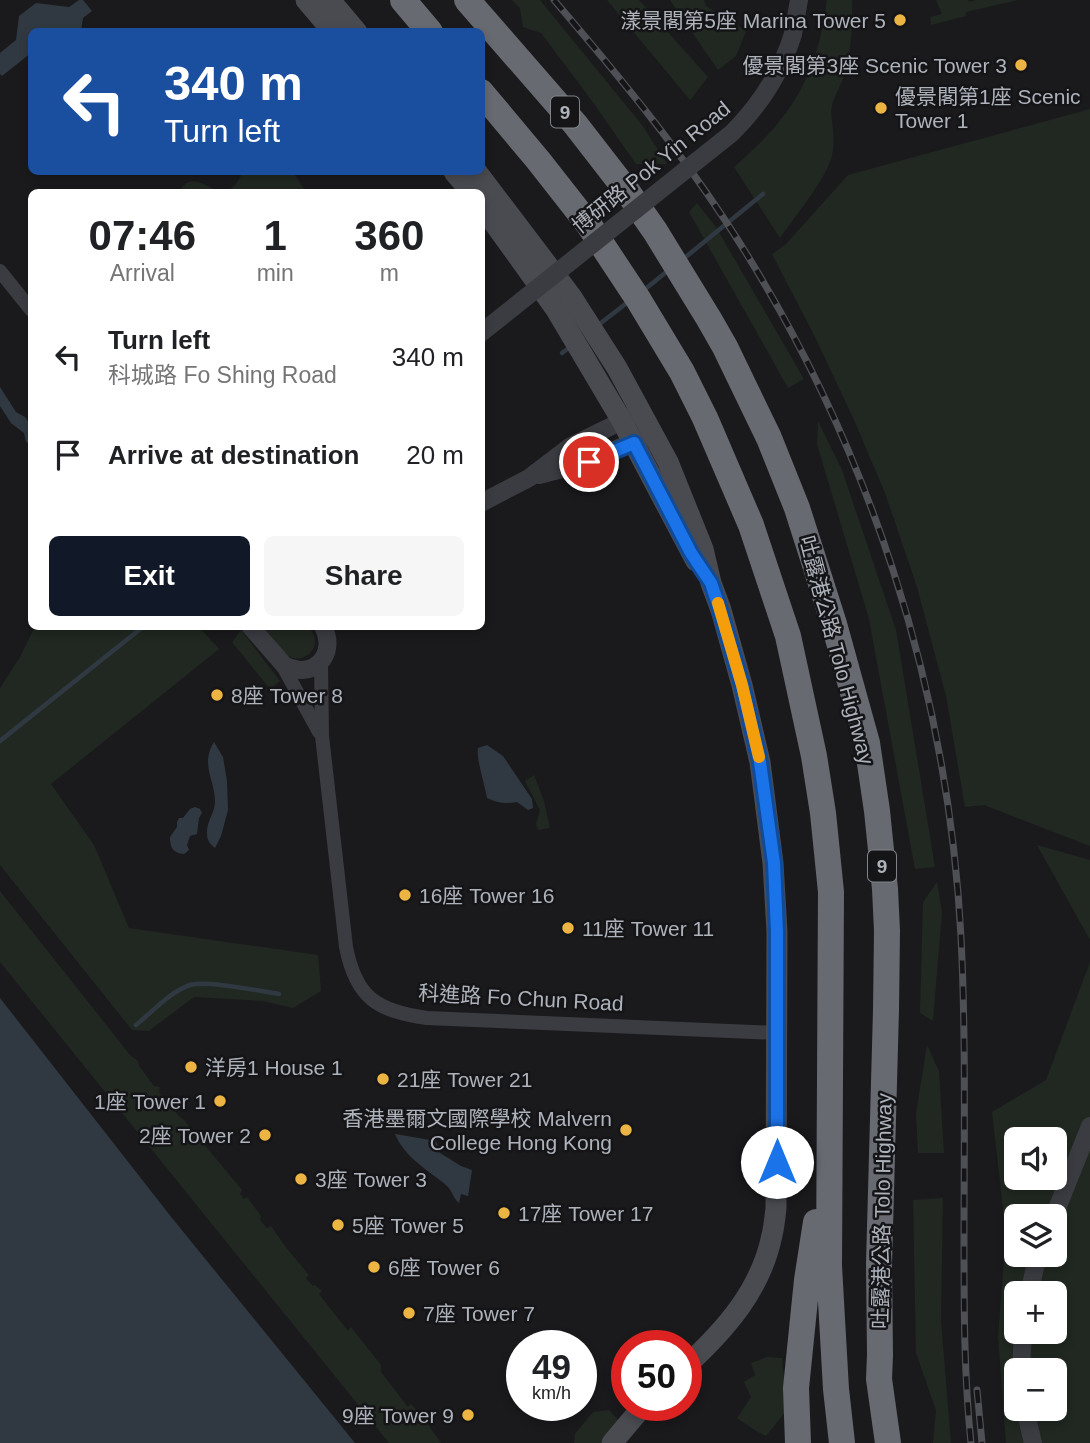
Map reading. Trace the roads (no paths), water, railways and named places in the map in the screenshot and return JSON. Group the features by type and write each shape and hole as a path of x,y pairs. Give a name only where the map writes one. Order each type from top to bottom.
{"highway":[{"path":"403,0 427,28"},
{"name":"吐露港公路 Tolo Highway","path":"467,0 575,124 626,191 655,231 709,319 755,408 797,508 834,624 867,743 877,811 887,931 879,1379 888,1443"},
{"name":"吐露港公路 Tolo Highway","path":"485,97 589,225 665,344 705,418 751,525 788,636 814,756 831,892 830,1298 842,1443"},
{"path":"798,1443 796,1388 806,1292 830,1149"}],"main road":[{"path":"306,0 330,28"},
{"path":"330,0 354,28"},
{"path":"457,175 468,189"},
{"path":"479,175 563,302 598,380 691,553 711,583"},
{"path":"485,210 617,369 668,462 703,549 742,685 760,762 774,863 777,932 777,1187 772,1236 762,1268 742,1306 702,1350"},
{"path":"612,1443 630,1421"}],"street":[{"name":"博研路 Pok Yin Road","path":"485,330 732,133 750,115 776,77 786,56 799,0"},
{"path":"0,271 28,307"},
{"path":"485,501 529,478 571,446 641,411"},
{"path":"529,478 582,464 653,433"},
{"name":"科進路 Fo Chun Road","path":"253,630 279,660 321,736"},
{"name":"科進路 Fo Chun Road","path":"325,630 328,638 324,656 321,736 346,947 356,982 369,998 408,1016 427,1018 777,1033"},
{"path":"279,660 290,668 313,668 324,656 339,630"},
{"path":"1059,1204 1090,1126"},
{"path":"1028,1421 1033,1443"}],"waterway":[{"path":"682,260 763,194"},
{"path":"644,290 670,269"},
{"path":"597,326 628,302"},
{"path":"562,353 570,347"},
{"path":"0,741 139,630"},
{"path":"136,1025 169,997 190,985 220,985 279,994"}],"railway":[{"path":"554,0 625,85 693,173 734,234 782,315 825,398 862,483 893,571 919,660 939,751 953,844 961,937 964,1317 971,1443"},
{"path":"977,1390 982,1443"}],"place":[{"name":"漾景閣第5座 Marina Tower 5","path":"900,20"},
{"name":"優景閣第3座 Scenic Tower 3","path":"1021,65"},
{"name":"優景閣第1座 Scenic Tower 1","path":"881,108"},
{"name":"8座 Tower 8","path":"217,695"},
{"name":"16座 Tower 16","path":"405,895"},
{"name":"11座 Tower 11","path":"568,928"},
{"name":"洋房1 House 1","path":"191,1067"},
{"name":"21座 Tower 21","path":"383,1079"},
{"name":"1座 Tower 1","path":"220,1101"},
{"name":"香港墨爾文國際學校 Malvern College Hong Kong","path":"626,1130"},
{"name":"2座 Tower 2","path":"265,1135"},
{"name":"3座 Tower 3","path":"301,1179"},
{"name":"17座 Tower 17","path":"504,1213"},
{"name":"5座 Tower 5","path":"338,1225"},
{"name":"6座 Tower 6","path":"374,1267"},
{"name":"7座 Tower 7","path":"409,1313"},
{"name":"9座 Tower 9","path":"468,1415"}]}
